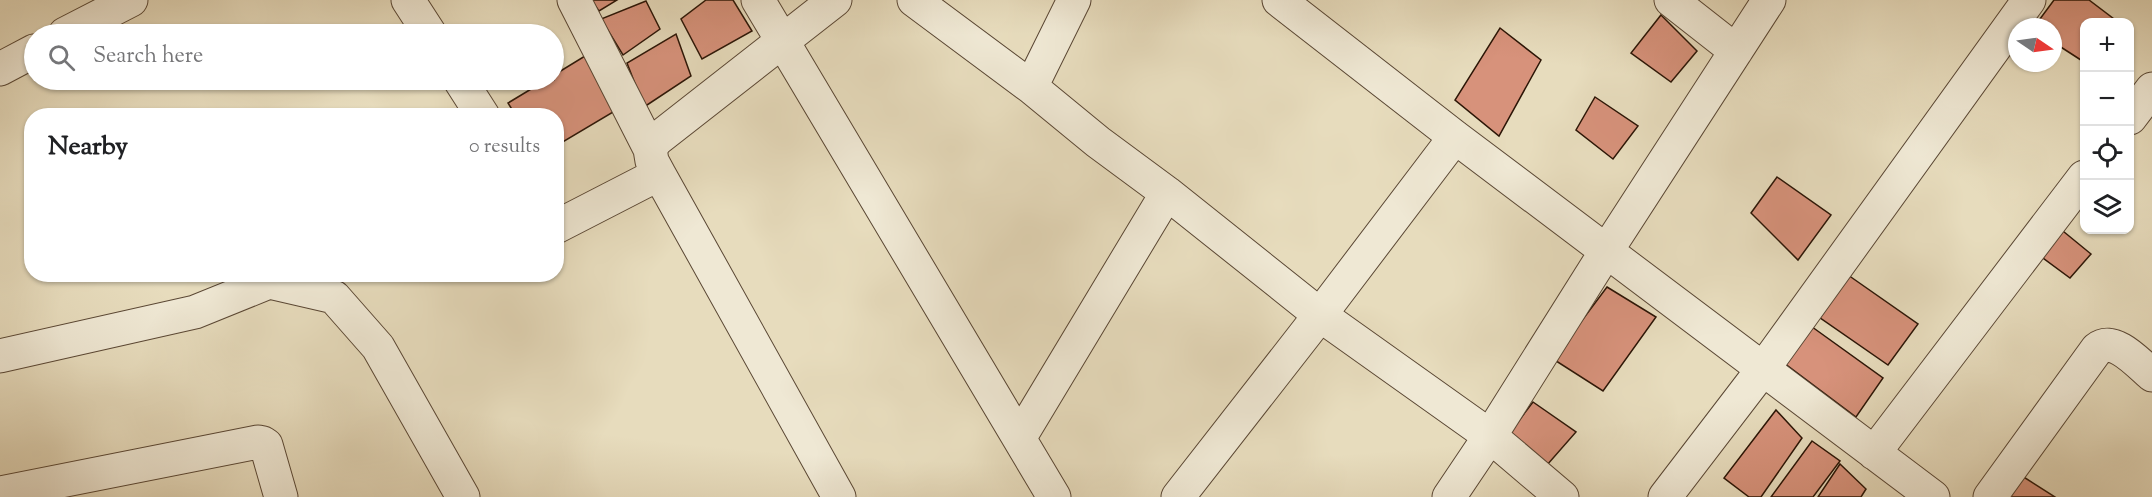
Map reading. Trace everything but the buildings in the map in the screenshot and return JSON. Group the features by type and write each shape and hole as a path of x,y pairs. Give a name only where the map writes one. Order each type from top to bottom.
{"street":[{"path":"84,24 131,0"},
{"path":"408,0 424,24"},
{"path":"574,0 655,161 839,497"},
{"path":"758,0 1054,497"},
{"path":"655,161 656,140 835,0"},
{"path":"914,0 1031,87 1320,315 1490,436 1562,497"},
{"path":"1031,87 1074,0"},
{"path":"1279,0 1455,137 1933,497"},
{"path":"1671,0 1736,51"},
{"path":"1449,497 1769,0"},
{"path":"1665,497 1763,369 2029,0"},
{"path":"0,69 24,56"},
{"path":"2134,113 2152,89"},
{"path":"466,90 478,108"},
{"path":"1178,497 1455,137"},
{"path":"564,221 655,161"},
{"path":"1874,453 2083,180"},
{"path":"1020,437 1167,193"},
{"path":"0,356 195,312 268,282 334,297 378,347 463,497"},
{"path":"1989,497 2102,345 2118,347 2152,375"},
{"path":"0,493 263,442 281,497"}]}
